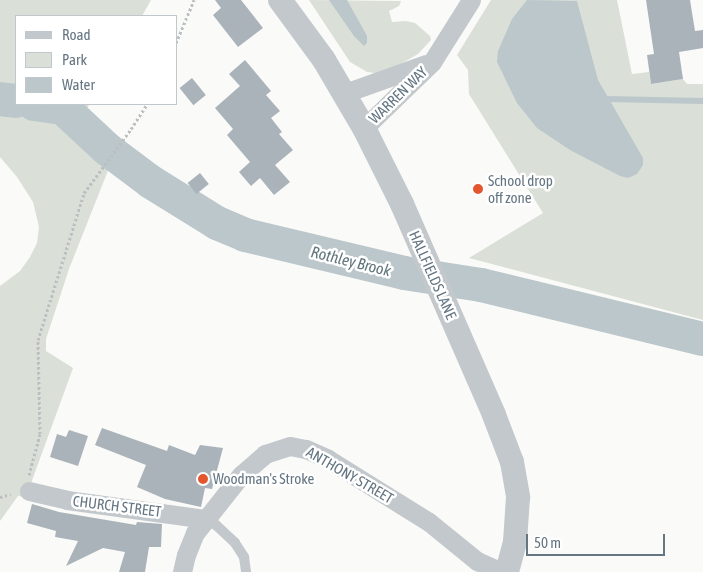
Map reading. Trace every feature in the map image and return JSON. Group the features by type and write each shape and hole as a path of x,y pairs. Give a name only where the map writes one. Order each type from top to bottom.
{"street":[{"name":"HALLFIELDS LANE","path":"280,0 345,93 364,128 402,204 494,415 515,475 518,513 515,542 507,572"},
{"name":"WARREN WAY","path":"364,128 432,62 471,0"},
{"name":"WARREN WAY","path":"345,93 432,62"},
{"name":"ANTHONY STREET","path":"182,572 190,542 205,519 255,462 272,451 290,446 300,447 328,459 429,522 477,561 502,572"},
{"name":"CHURCH STREET","path":"29,491 67,500 205,519"}],"lane":[{"path":"205,519 216,525 235,543 244,557 246,572"}],"path":[{"path":"178,38 194,0"},
{"path":"29,491 30,472 40,434 38,340 84,192 121,143 146,105"}],"green space":[{"path":"0,0 151,0 143,15 15,15 15,105 89,105 72,129 111,163 69,269 46,339 46,351 73,368 26,497 18,496 0,521 0,286 20,271 30,257 37,243 39,227 33,202 17,177 0,157"},
{"path":"309,0 401,1 399,6 389,11 392,22 406,21 415,23 430,36 431,40 418,54 399,65 375,73 367,72 350,62"},
{"path":"491,0 617,0 632,74 649,72 651,84 683,79 687,84 703,84 703,320 469,258 543,213 469,94 468,70 457,55"}],"water":[{"path":"329,0 347,0 367,36 367,43 364,46 354,36"},
{"path":"527,0 577,1 598,80 643,158 643,165 637,174 628,178 620,176 570,150 537,128 517,103 497,62 498,51 512,19"}],"building":[{"path":"215,0 241,0 263,28 238,47 213,15 221,8"},
{"path":"646,0 690,0 695,31 703,30 703,48 679,52 683,79 651,84 647,55 654,54"},
{"path":"245,60 271,91 266,95 280,111 271,118 282,132 279,134 293,150 275,165 290,182 274,195 260,178 251,186 239,172 250,162 227,135 233,129 215,108 240,86 229,74"},
{"path":"192,78 206,95 193,105 180,88"},
{"path":"200,173 209,184 196,194 188,183"},
{"path":"102,428 167,451 169,445 195,455 200,445 223,448 212,489 205,488 201,507 165,499 137,487 146,465 95,445"},
{"path":"69,430 88,436 78,466 50,457 57,434 66,437"},
{"path":"32,504 59,512 136,525 137,522 162,524 161,547 149,547 145,572 119,572 125,552 103,548 66,566 78,541 55,537 56,531 27,523"}],"waterway":[{"name":"Rothley Brook","path":"0,99 15,101"},
{"path":"607,99 703,101"},
{"name":"Rothley Brook","path":"41,105 63,108 107,149 151,182 217,223 245,235 404,273 481,285 703,339"}],"place":[{"name":"School drop off zone","path":"478,189"},
{"name":"Woodman's Stroke","path":"203,479"}]}
